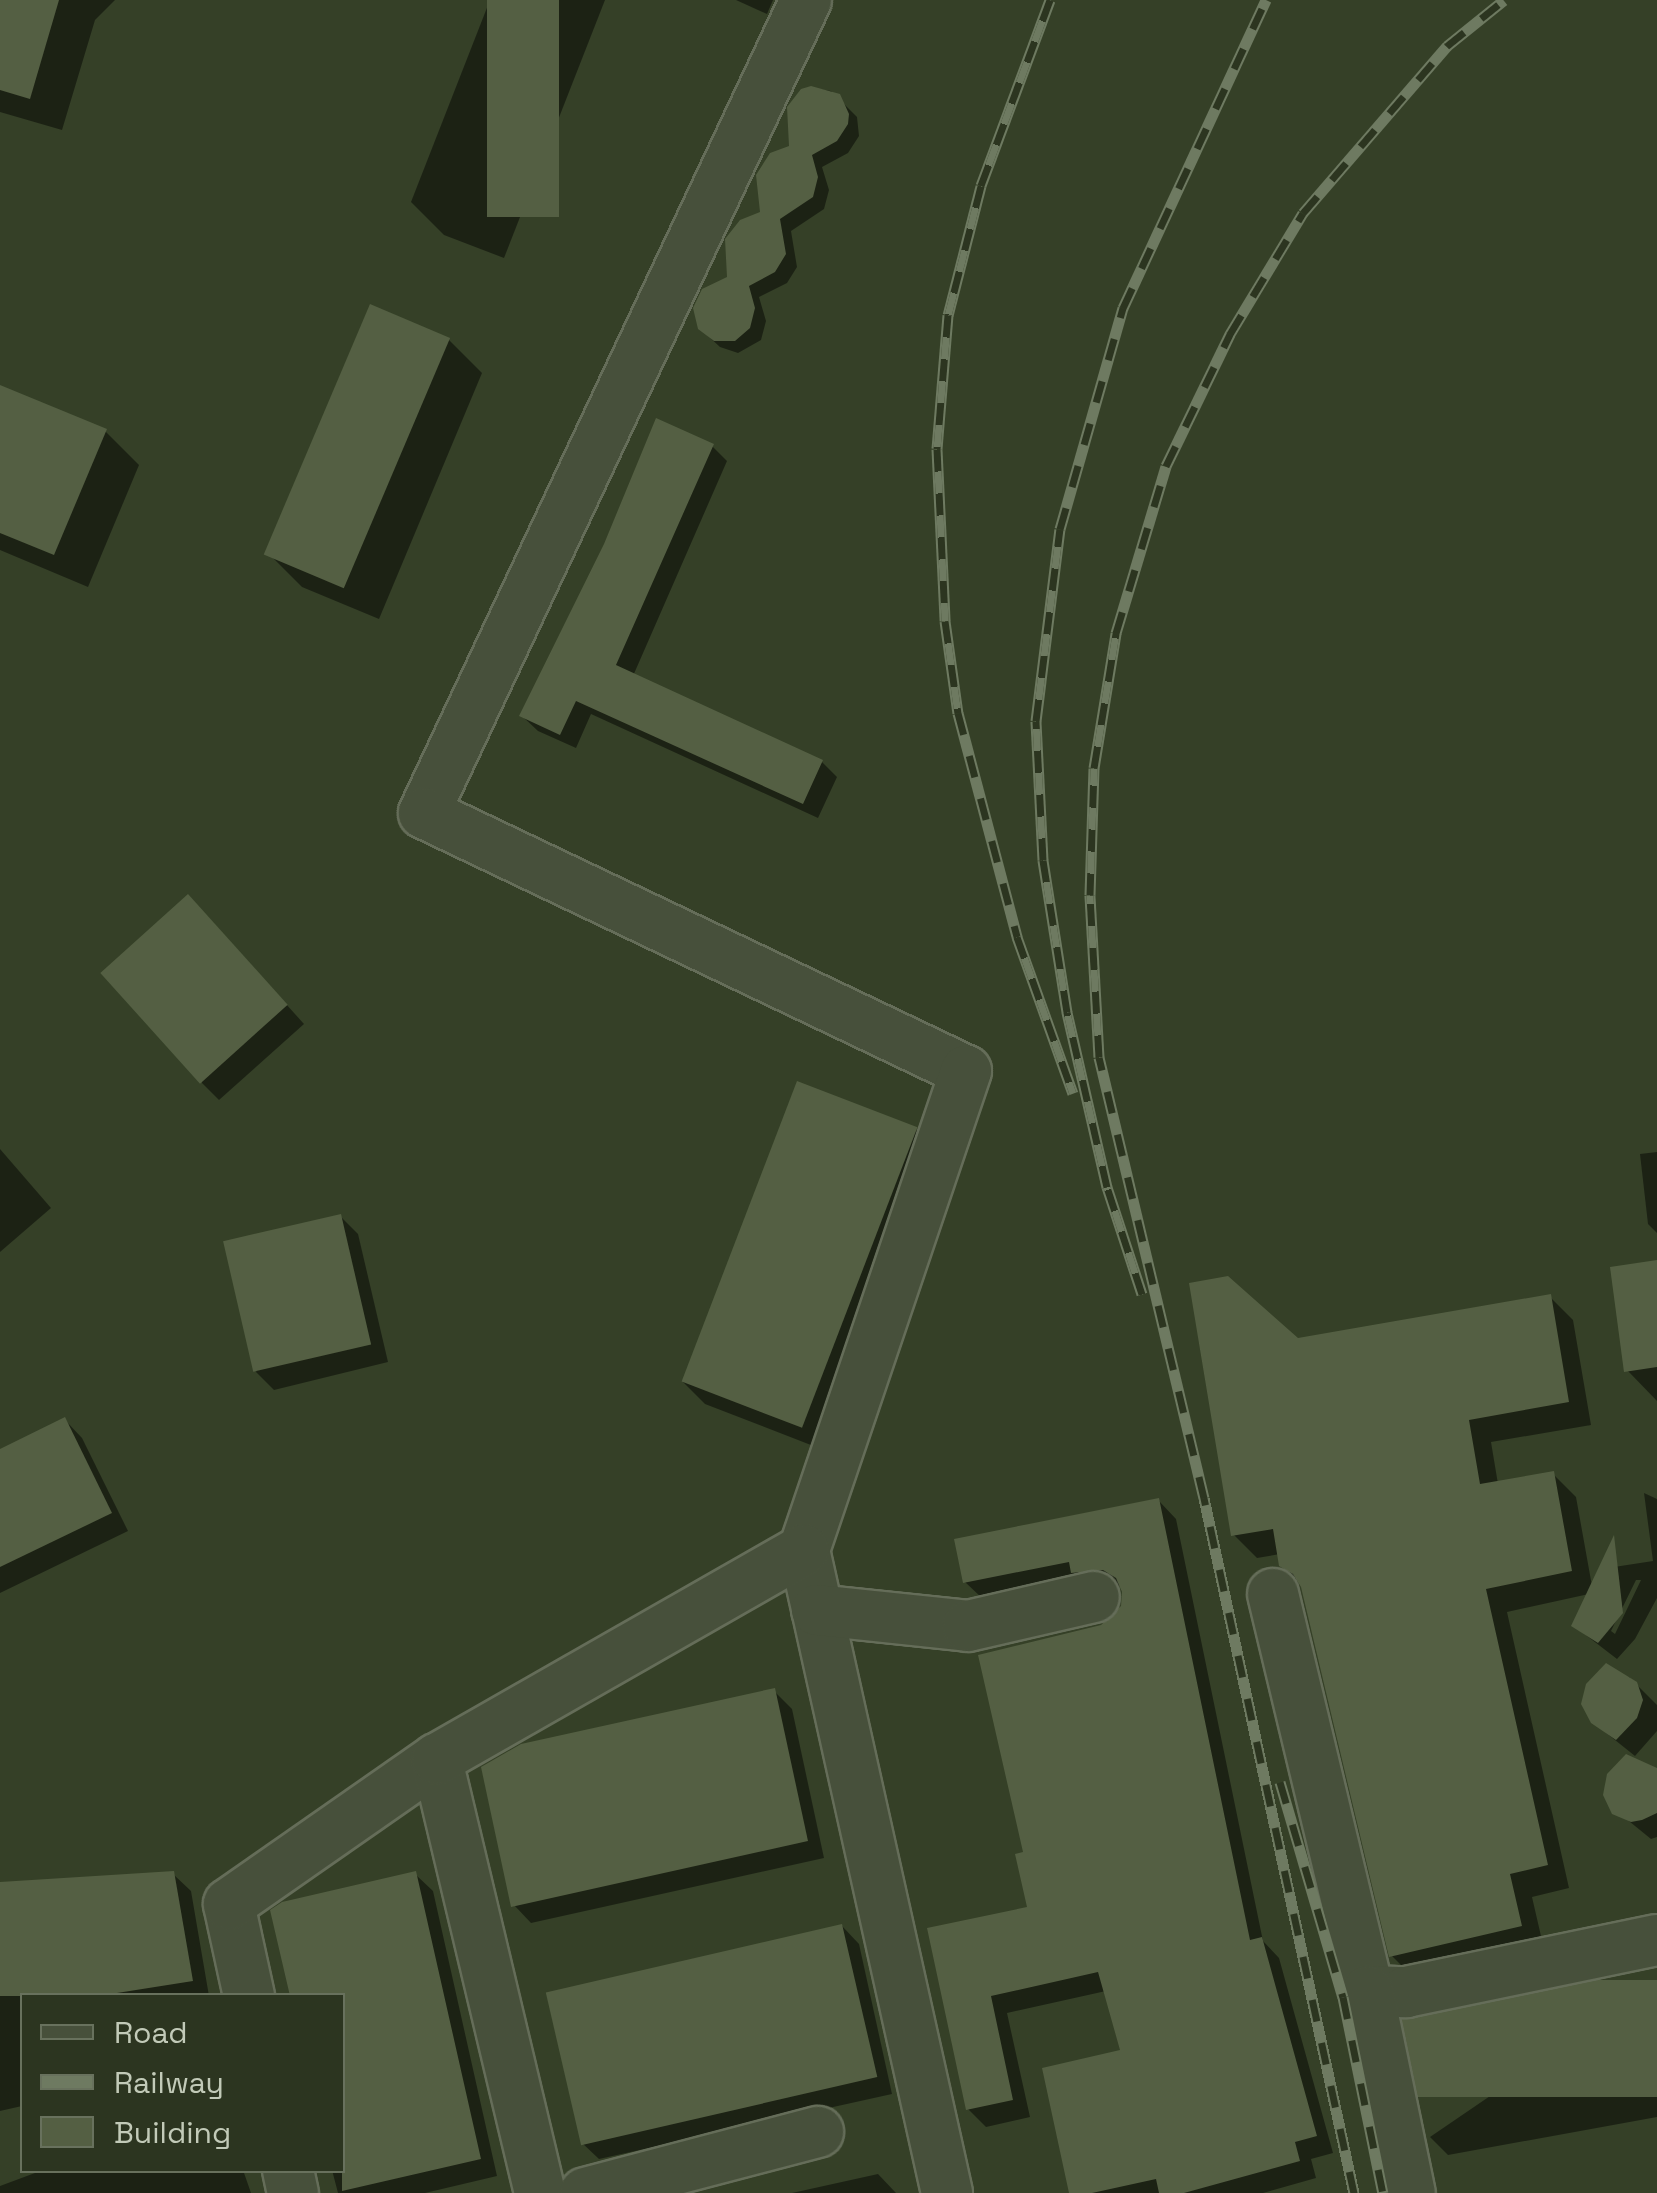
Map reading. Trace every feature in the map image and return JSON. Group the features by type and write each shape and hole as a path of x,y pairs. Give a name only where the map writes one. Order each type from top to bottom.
{"street":[{"path":"806,0 424,813 966,1071 804,1550 947,2193"},
{"path":"249,1993 229,1904 438,1759 804,1550"},
{"path":"1274,1594 1368,1991 1410,2193"},
{"path":"817,1610 968,1626 1094,1598"},
{"path":"438,1759 540,2193"},
{"path":"1368,1991 1406,1992 1657,1940"},
{"path":"585,2193 818,2132"}],"building":[{"path":"0,0 59,0 30,99 0,90"},
{"path":"487,0 559,0 559,217 487,217"},
{"path":"811,86 840,94 849,114 848,124 837,141 812,155 818,177 813,197 780,219 786,254 775,272 749,286 755,308 750,328 735,341 714,341 698,329 693,308 702,289 727,277 725,239 740,220 760,212 756,175 770,153 789,146 787,107 801,89"},
{"path":"370,304 450,338 344,588 264,554"},
{"path":"0,385 107,429 54,555 0,533"},
{"path":"656,418 714,444 616,665 823,760 803,804 576,701 560,735 519,716 604,544"},
{"path":"188,894 288,1005 200,1084 100,973"},
{"path":"797,1081 917,1127 802,1428 682,1382"},
{"path":"341,1214 371,1345 253,1372 223,1241"},
{"path":"1657,1260 1657,1367 1624,1372 1610,1267"},
{"path":"1228,1276 1298,1338 1551,1294 1569,1402 1469,1420 1480,1484 1554,1471 1572,1571 1486,1589 1548,1865 1510,1874 1522,1926 1389,1957 1301,1587 1293,1574 1279,1566 1273,1529 1231,1536 1189,1283"},
{"path":"65,1417 112,1513 0,1567 0,1449"},
{"path":"1159,1498 1250,1940 1262,1937 1317,2136 1295,2142 1300,2161 1184,2193 1159,2193 1156,2179 1092,2193 1069,2193 1042,2068 1120,2050 1098,1972 991,1996 1013,2100 966,2110 927,1928 1027,1907 1015,1854 1023,1852 978,1655 1101,1625 1121,1606 1122,1592 1116,1578 1103,1570 1071,1573 1069,1562 963,1583 954,1539"},
{"path":"1614,1535 1623,1613 1598,1643 1571,1626"},
{"path":"1606,1663 1637,1682 1643,1700 1637,1718 1616,1740 1591,1723 1581,1704 1586,1684"},
{"path":"775,1688 808,1841 511,1907 481,1767 521,1744"},
{"path":"1626,1754 1657,1768 1657,1813 1631,1822 1612,1814 1603,1795 1607,1774"},
{"path":"174,1871 193,1981 117,1993 0,1996 0,1882"},
{"path":"416,1871 481,2159 342,2191 345,1993 289,1993 270,1910 282,1902"},
{"path":"842,1924 877,2077 581,2145 546,1992"},
{"path":"1402,1980 1657,1980 1657,2097 1402,2097"}],"railway":[{"path":"1050,0 981,186 948,315 937,449 945,621 958,713 1017,937 1073,1093"},
{"path":"1142,1294 1107,1187 1067,1012 1043,860 1036,721 1060,529 1123,308 1266,0"},
{"path":"1354,2193 1204,1498 1099,1057 1090,895 1094,768 1116,633 1166,466 1230,334 1303,213 1447,46 1504,0"},
{"path":"1280,1782 1343,1997 1383,2193"}]}
